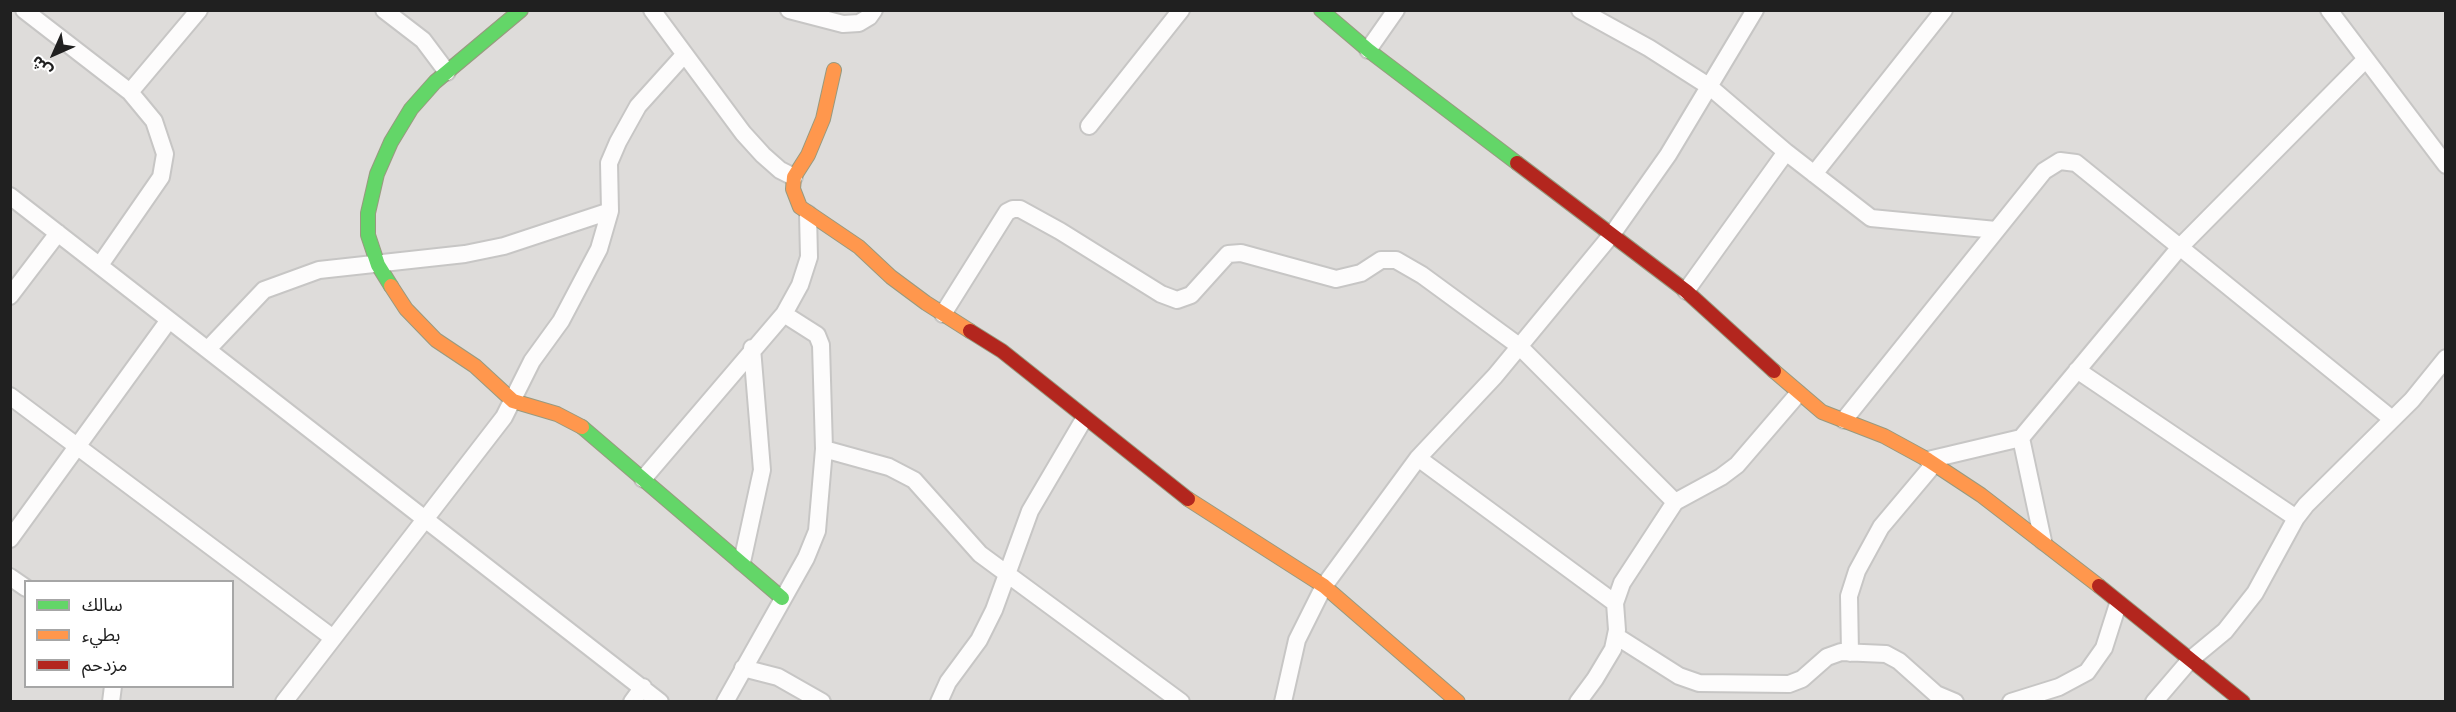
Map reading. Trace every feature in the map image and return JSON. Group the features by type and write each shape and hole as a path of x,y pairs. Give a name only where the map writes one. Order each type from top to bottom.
{"street":[{"path":"24,10 130,92 154,121 165,154 161,177 100,266"},
{"path":"521,10 482,40 447,72 411,109 391,142 376,174 368,213 368,236 378,265 392,290 421,327 475,366 513,401 557,414 580,425 782,598"},
{"path":"652,10 722,108 763,155 780,170 794,177"},
{"path":"789,10 845,17 859,23 869,17 874,10"},
{"path":"1089,126 1181,10"},
{"path":"1321,10 1368,50 1613,233 1686,291 1798,394 1822,412 1884,436 1931,462 2043,541 2118,604 2243,702"},
{"path":"1368,50 1396,10"},
{"path":"1580,10 1649,48 1710,87 1786,152 1871,218 1996,230"},
{"path":"1283,702 1297,640 1324,586 1418,458 1495,376 1613,233 1668,155 1755,10"},
{"path":"1814,174 1944,10"},
{"path":"2329,10 2445,165"},
{"path":"130,92 198,11"},
{"path":"387,11 423,40 447,72"},
{"path":"284,702 424,518 493,433 513,401 532,361 561,321 599,249 610,211 609,163 618,142 638,106 684,55"},
{"path":"1850,653 1849,596 1857,571 1881,527 1931,462 2021,438 2180,247 2365,60"},
{"path":"834,70 823,119 808,155 794,177 795,199 808,214 839,232 891,277 943,314 1011,357 1084,419 1202,510 1324,586 1458,702"},
{"path":"1686,291 1786,152"},
{"path":"1844,420 1996,230 2051,164 2060,160 2076,163 2392,419"},
{"path":"10,196 660,702"},
{"path":"943,314 1007,212 1013,208 1020,209 1060,231 1161,294 1177,300 1191,295 1228,255 1241,253 1336,279 1361,273 1381,260 1396,260 1422,275 1519,346 1675,502"},
{"path":"208,349 264,290 319,270 465,254 504,246 610,211"},
{"path":"643,479 686,431 752,348 784,314 800,285 809,256 808,214"},
{"path":"10,296 58,233"},
{"path":"724,702 806,558 817,531 824,449 821,345 817,335 784,314"},
{"path":"10,539 169,320"},
{"path":"742,562 762,470 752,348"},
{"path":"2154,702 2190,660 2225,631 2255,593 2296,518 2412,400 2445,358"},
{"path":"2077,370 2296,518"},
{"path":"1578,702 1613,649 1616,636 1615,603 1622,583 1675,502 1721,477 1737,465 1798,394"},
{"path":"10,396 333,638"},
{"path":"939,702 948,682 979,640 994,610 1030,511 1084,419"},
{"path":"2021,438 2043,541"},
{"path":"824,449 889,467 914,480 980,554 1181,702"},
{"path":"1418,458 1615,603"},
{"path":"10,577 24,587"},
{"path":"2020,700 2060,687 2086,672 2104,648 2118,604"},
{"path":"1616,636 1679,676 1699,683 1789,684 1802,679 1827,657 1841,652 1886,654 1899,661 1936,694 1953,701"},
{"path":"743,668 778,677 822,702"},
{"path":"632,702 643,687"}],"shaded area":[{"path":"10,11 2445,11 2445,701 11,701"}],"traffic: fast":[{"path":"391,286 378,265 368,235 368,213 377,174 391,142 411,109 435,82 521,10"},
{"path":"1321,10 1368,50 1517,163"},
{"path":"582,427 782,598"}],"traffic: slow":[{"path":"834,70 823,119 808,155 794,177 793,189 800,207 859,247 891,277 926,303 970,331"},
{"path":"391,286 406,309 436,340 475,366 513,401 557,414 582,427"},
{"path":"1774,371 1822,412 1884,436 1928,460 1981,495 2099,586"},
{"path":"1188,499 1324,586 1458,702"}],"traffic: jam":[{"path":"1517,163 1686,291 1774,371"},
{"path":"970,331 1002,351 1188,499"},
{"path":"2099,586 2243,702"}]}
